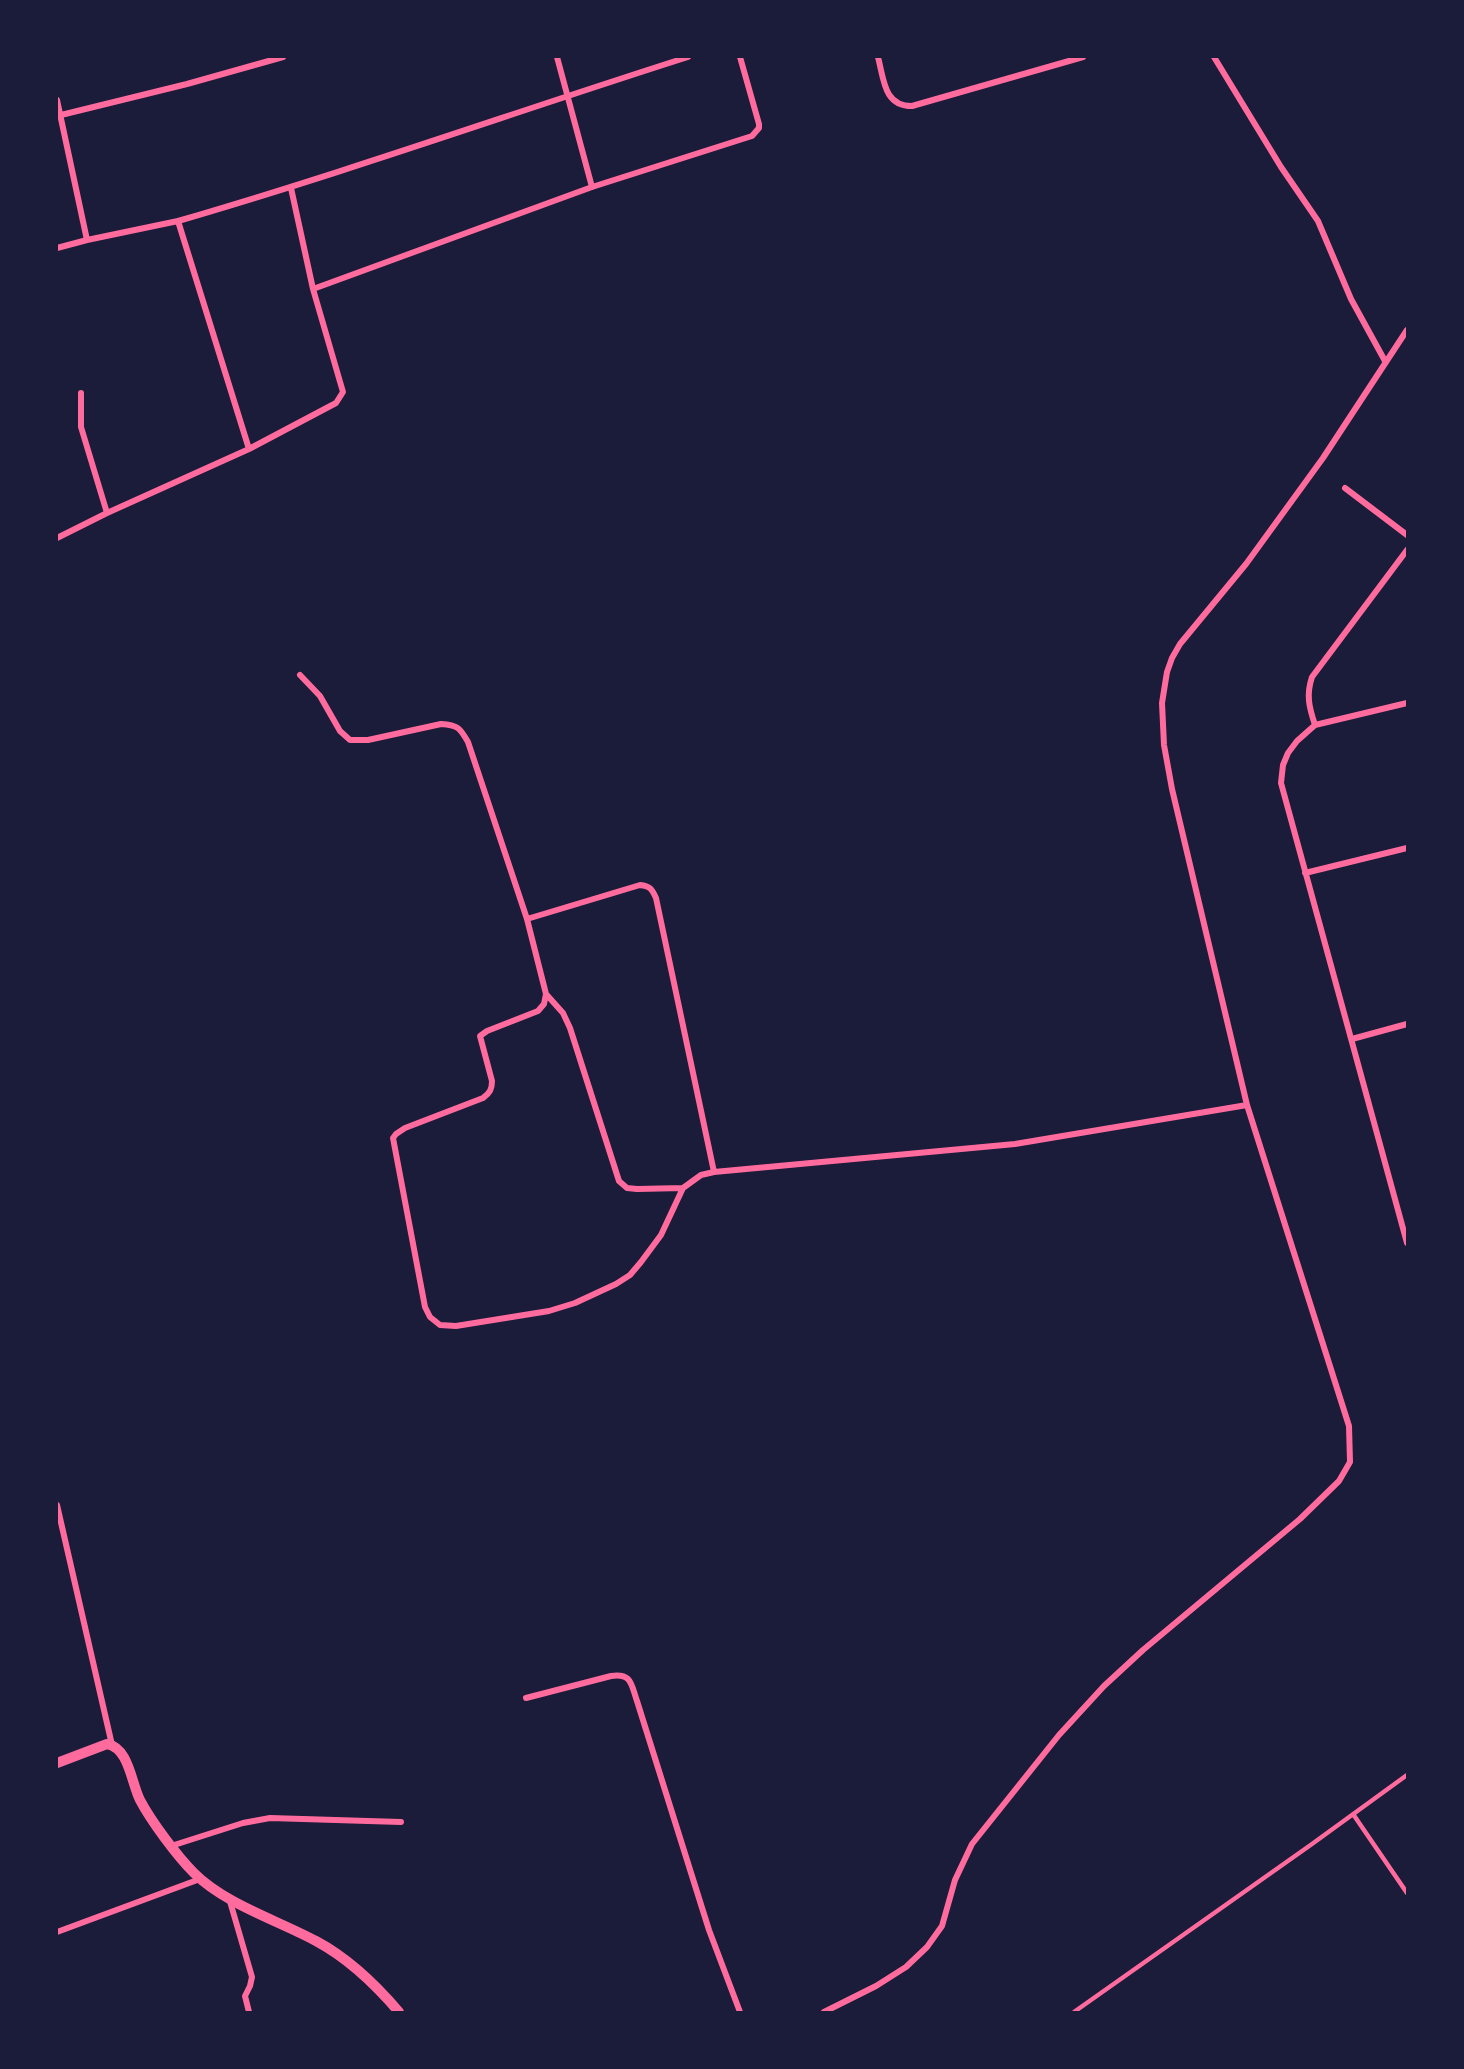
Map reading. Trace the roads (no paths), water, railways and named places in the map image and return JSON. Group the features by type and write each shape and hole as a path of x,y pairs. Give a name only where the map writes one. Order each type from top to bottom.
{"street":[{"path":"61,115 187,84 283,57"},
{"path":"557,57 592,187"},
{"path":"57,248 178,221 291,188 688,57"},
{"path":"313,289 592,187 752,136 759,128 759,123 740,57"},
{"path":"878,57 892,101 901,106 912,106 1083,57"},
{"path":"1214,57 1281,167 1318,221 1351,299 1386,361"},
{"path":"57,100 87,240"},
{"path":"57,538 249,449 336,403 343,392 313,289 291,188"},
{"path":"178,221 249,449"},
{"path":"824,2012 876,1986 906,1967 927,1947 942,1926 955,1880 972,1845 1059,1735 1104,1686 1143,1650 1300,1519 1339,1481 1350,1462 1348,1426 1248,1105 1172,789 1164,745 1162,703 1167,672 1180,644 1246,564 1323,458 1407,330"},
{"path":"81,393 81,427 107,513"},
{"path":"1345,488 1407,535"},
{"path":"1315,724 1308,699 1312,677 1407,550"},
{"path":"300,675 320,696 340,731 350,740 368,740 441,724 452,724 461,729 468,742 527,919 546,994 544,1004 538,1011 487,1031 480,1036 492,1081 489,1094 405,1128 393,1138 423,1295 430,1317 440,1325 456,1326 508,1319 566,1305 616,1284 636,1268 660,1235 683,1188 701,1175 1015,1144 1248,1105"},
{"path":"1407,703 1315,724 1288,753 1283,765 1281,783 1407,1241"},
{"path":"1305,873 1407,848"},
{"path":"527,919 640,885 647,885 652,890 656,898 714,1172"},
{"path":"546,994 563,1013 570,1028 619,1181 627,1188 683,1188"},
{"path":"1353,1039 1407,1024"},
{"path":"57,1505 112,1745"},
{"path":"526,1698 611,1676 627,1677 637,1701 709,1930 740,2012"},
{"path":"57,1763 107,1744 117,1747 140,1800 184,1864 200,1880 229,1898 336,1953 379,1989 399,2012"},
{"path":"171,1846 243,1823 270,1818 400,1822"},
{"path":"57,1932 200,1880"},
{"path":"229,1898 252,1977 245,1996 249,2012"}],"lane":[{"path":"1074,2012 1407,1775"},
{"path":"1353,1814 1407,1893"}]}
